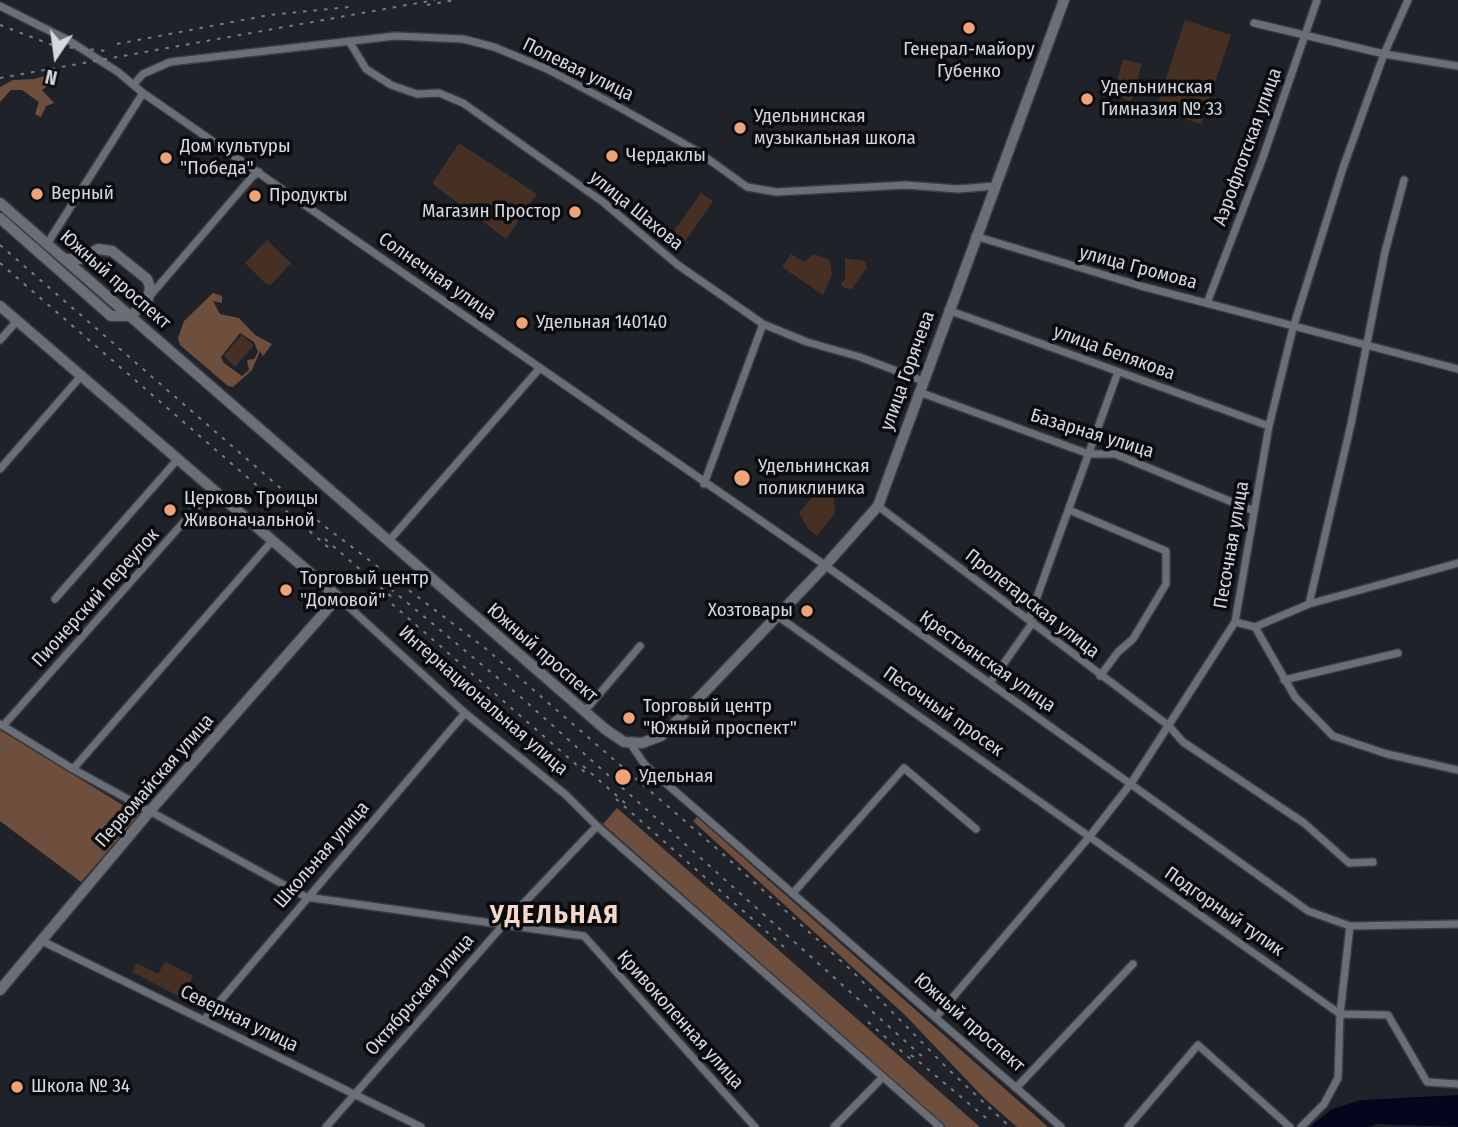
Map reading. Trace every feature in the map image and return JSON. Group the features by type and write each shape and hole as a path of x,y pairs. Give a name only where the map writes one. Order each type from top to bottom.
{"main road":[{"name":"улица Горячева","path":"630,743 650,741 666,732 824,567 877,506 975,236 1065,0"},
{"name":"Южный проспект","path":"0,203 584,712 614,737 630,743"},
{"path":"0,218 105,312 118,318 131,316 148,299 149,282 120,256 105,249 74,261 65,259"},
{"path":"86,255 83,267 87,278"},
{"name":"Интернациональная улица","path":"0,306 338,597"},
{"name":"Первомайская улица","path":"0,990 150,811 338,597"}],"street":[{"name":"Аэрофлотская улица","path":"1207,303 1262,160 1317,0"},
{"name":"Песочная улица","path":"936,1017 1090,836 1132,782 1235,622 1269,426 1293,327 1343,168 1384,54 1408,0"},
{"name":"Солнечная улица","path":"0,6 68,40 100,60 143,93 824,567"},
{"path":"1254,23 1384,54 1458,66"},
{"name":"Полевая улица","path":"134,84 143,74 170,62 349,41 434,36 463,39 494,47 547,69 662,130 752,189 776,192 885,186 995,186"},
{"name":"улица Шахова","path":"349,41 366,69 391,85 417,94 439,93 463,103 603,202 678,265 763,324 923,381"},
{"path":"47,244 143,93"},
{"path":"148,299 254,174 259,172"},
{"path":"1309,604 1404,180"},
{"name":"улица Громова","path":"975,236 1059,264 1458,369"},
{"name":"улица Белякова","path":"948,310 1269,426"},
{"path":"0,340 17,321"},
{"path":"704,484 763,324"},
{"path":"388,542 539,369"},
{"path":"990,683 1031,621 1118,372"},
{"path":"0,469 81,376"},
{"name":"Базарная улица","path":"919,392 1089,453 1115,454 1254,511"},
{"path":"55,599 177,460"},
{"name":"Пионерский переулок","path":"1,725 212,490"},
{"name":"Пролетарская улица","path":"877,506 1169,726 1184,742 1304,823 1349,863 1373,862"},
{"path":"1069,510 1167,551 1166,584 1133,639 1118,652 1100,676"},
{"path":"73,769 272,541"},
{"path":"1235,622 1255,627 1309,604 1458,563"},
{"name":"Крестьянская улица","path":"824,567 1132,782 1308,911 1350,926"},
{"name":"Интернациональная улица","path":"338,597 466,713 566,795 597,826 940,1127"},
{"name":"Песочный просек","path":"776,615 1090,836"},
{"path":"1255,627 1284,680 1306,712 1333,736 1387,754 1458,770"},
{"path":"584,712 640,646"},
{"path":"1284,680 1398,653"},
{"name":"Школьная улица","path":"204,1020 306,897 466,713"},
{"name":"Кривоколенная улица","path":"1,725 73,769 306,897 584,936 755,1127"},
{"name":"Южный проспект","path":"630,743 645,765 1061,1127"},
{"path":"794,892 904,768 976,829"},
{"name":"Октябрьская улица","path":"326,1127 504,924 597,826"},
{"name":"Подгорный тупик","path":"1090,836 1339,1014"},
{"path":"1301,1127 1324,1104 1338,1078 1339,1014 1350,926 1458,924"},
{"name":"Северная улица","path":"42,941 421,1127"},
{"path":"1016,1088 1133,964"},
{"path":"1339,1014 1388,1015 1427,1082 1458,1084"},
{"path":"1128,1127 1198,1045 1290,1127"},
{"path":"834,1127 882,1078"}],"shaded area":[{"path":"1185,20 1231,35 1201,124 1156,109"},
{"path":"1123,59 1142,64 1131,101 1113,95"},
{"path":"57,72 55,80 42,90 54,103 46,106 41,117 35,114 39,102 22,90 11,90 0,102 0,87 13,80 34,79"},
{"path":"459,143 537,194 506,239 434,185 433,182"},
{"path":"701,193 713,201 684,243 671,235"},
{"path":"267,240 291,263 271,285 266,284 245,263"},
{"path":"791,254 804,262 814,254 830,260 832,275 823,295 782,267"},
{"path":"845,258 865,261 867,267 852,289 844,288 841,283 845,280"},
{"path":"213,293 222,296 222,303 213,301 220,314 239,318 255,335 272,344 263,356 260,351 252,370 233,387 228,386 180,345 178,338 184,321","holes":["240,333 254,342 258,352 254,359 247,360 249,370 242,376 224,363 221,357"]},
{"path":"241,335 254,345 235,367 224,356"},
{"path":"822,486 834,496 835,513 817,536 809,530 799,513"},
{"path":"0,730 139,815 81,882 0,821"},
{"path":"617,808 980,1127 946,1127 603,824"},
{"path":"697,817 1048,1127 1017,1127 983,1097 906,1016 693,821"},
{"path":"165,962 193,976 182,998 132,972 137,963 158,974"}],"water":[{"path":"1458,1095 1458,1127 1378,1124 1368,1127 1310,1127 1332,1109 1361,1100"}],"railway":[{"path":"0,78 435,0"},
{"path":"427,5 455,0"},
{"path":"117,44 269,15 349,7"},
{"path":"0,25 55,46 106,51"},
{"path":"0,245 323,525 485,648 724,855 852,971 948,1069 1010,1127"},
{"path":"0,263 329,548"},
{"path":"325,539 394,599"},
{"path":"391,589 523,699 924,1058"},
{"path":"384,597 587,774"},
{"path":"583,766 625,803"},
{"path":"616,799 784,947"},
{"path":"868,1022 915,1063"},
{"path":"911,1055 986,1118"}],"place":[{"name":"Генерал-майору Губенко","path":"969,28"},
{"name":"Удельнинская Гимназия № 33","path":"1087,99"},
{"name":"Удельнинская музыкальная школа","path":"740,128"},
{"name":"Чердаклы","path":"612,156"},
{"name":"Дом культуры \"Победа\"","path":"166,158"},
{"name":"Верный","path":"37,194"},
{"name":"Продукты","path":"255,196"},
{"name":"Магазин Простор","path":"575,212"},
{"name":"Удельная 140140","path":"522,323"},
{"name":"Удельнинская поликлиника","path":"742,478"},
{"name":"Церковь Троицы Живоначальной","path":"170,510"},
{"name":"Торговый центр \"Домовой\"","path":"286,590"},
{"name":"Хозтовары","path":"807,611"},
{"name":"Торговый центр \"Южный проспект\"","path":"629,718"},
{"name":"Удельная","path":"623,777"},
{"name":"Школа № 34","path":"17,1087"}],"district":[{"name":"УДЕЛЬНАЯ","path":"555,916"}]}
